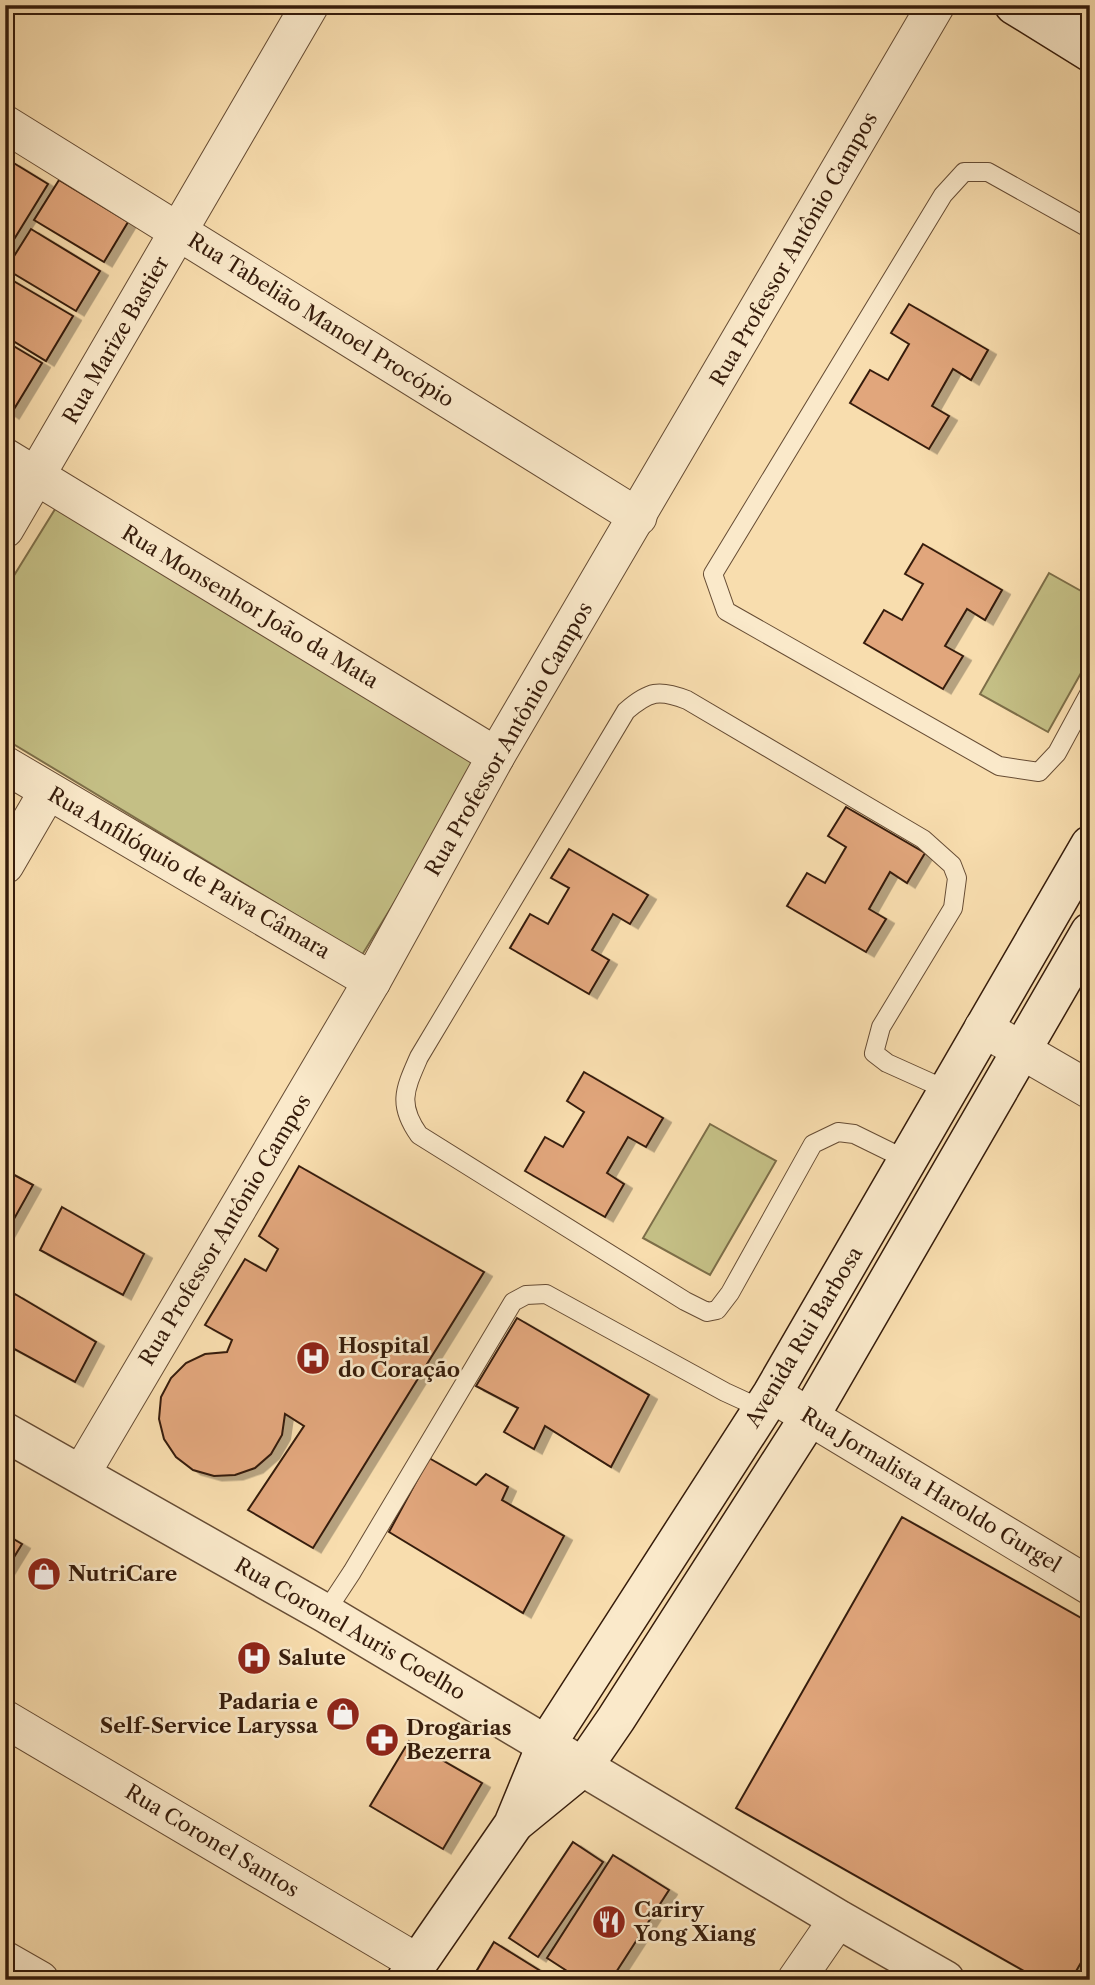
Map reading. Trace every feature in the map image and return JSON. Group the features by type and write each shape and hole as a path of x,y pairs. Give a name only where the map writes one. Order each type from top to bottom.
{"main road":[{"path":"1014,5 1090,52"},
{"path":"1067,5 1090,19"},
{"name":"Avenida Rui Barbosa","path":"412,1971 513,1825 546,1745 767,1401 1090,845"},
{"name":"Avenida Rui Barbosa","path":"513,1825 583,1767 617,1719 810,1416 1090,932"},
{"name":"Rua Coronel Auris Coelho","path":"5,1432 325,1613 945,1980"}],"street":[{"name":"Rua Marize Bastier","path":"5,529 310,5"},
{"name":"Rua Professor Antônio Campos","path":"81,1474 372,981 496,756 936,5"},
{"name":"Rua Tabelião Manoel Procópio","path":"5,124 638,517"},
{"name":"Rua Monsenhor João da Mata","path":"5,457 496,756"},
{"name":"Rua Anfilóquio de Paiva Câmara","path":"5,765 372,981"},
{"path":"5,865 48,791"},
{"path":"983,1028 1090,1090"},
{"name":"Rua Jornalista Haroldo Gurgel","path":"767,1401 810,1416 1090,1586"},
{"name":"Rua Coronel Santos","path":"5,1719 412,1971"},
{"path":"796,1980 838,1919"},
{"path":"5,1960 40,1980"}],"lane":[{"path":"1090,229 988,172 964,172 943,195 713,574 726,611 999,766 1039,772 1057,753 1090,692"},
{"path":"907,1160 854,1134 838,1132 813,1144 730,1293 717,1310 707,1312 685,1301 419,1135 408,1119 405,1095 419,1057 626,711 639,699 657,692 670,693 711,713 923,839 952,865 957,878 953,908 881,1027 874,1053 887,1063 947,1090"},
{"path":"325,1613 513,1302 526,1296 546,1294 725,1392 767,1401"}],"shaded area":[{"path":"57,506 480,763 362,955 5,739 5,590"},
{"path":"1049,573 1090,596 1090,657 1048,732 980,694"},
{"path":"710,1124 776,1161 710,1275 643,1238"}],"building":[{"path":"12,162 48,184 5,254 5,173"},
{"path":"59,180 128,222 104,262 34,220"},
{"path":"31,229 100,271 76,311 6,269"},
{"path":"5,276 73,316 46,361 5,336"},
{"path":"909,304 988,350 971,380 953,369 932,406 949,416 929,449 850,403 870,370 888,380 909,344 891,333"},
{"path":"5,341 42,363 11,414 5,410"},
{"path":"923,544 1002,590 985,620 967,609 945,646 963,656 943,689 864,643 884,610 902,620 923,584 905,574"},
{"path":"846,807 925,853 907,883 890,872 869,909 886,919 866,952 787,906 807,873 825,883 846,847 828,836"},
{"path":"569,849 648,895 630,924 613,914 592,950 609,960 589,994 510,948 530,914 548,924 569,888 551,878"},
{"path":"584,1072 663,1118 646,1147 628,1137 607,1173 624,1184 605,1217 525,1171 545,1137 563,1147 584,1112 567,1101"},
{"name":"Hospital do Coração","path":"299,1166 484,1272 313,1548 248,1510 304,1426 285,1414 282,1435 271,1454 255,1468 235,1475 214,1476 193,1470 176,1457 164,1439 159,1419 161,1397 171,1378 186,1363 205,1354 227,1352 232,1340 205,1325 245,1259 266,1271 278,1249 259,1236"},
{"path":"5,1170 33,1185 5,1235"},
{"path":"62,1207 144,1254 123,1295 40,1250"},
{"path":"15,1294 96,1342 75,1382 5,1344 5,1313"},
{"path":"517,1318 649,1395 611,1467 545,1426 534,1449 504,1432 518,1408 476,1386"},
{"path":"429,1458 476,1485 486,1474 508,1487 502,1500 564,1536 523,1613 389,1532"},
{"path":"902,1517 1090,1623 1090,1947 1071,1980 1040,1980 736,1808"},
{"path":"5,1534 22,1544 5,1572"},
{"path":"409,1741 482,1783 443,1849 370,1806"},
{"path":"573,1842 603,1862 538,1957 509,1938"},
{"path":"613,1855 669,1890 611,1980 581,1980 547,1958"},
{"path":"494,1942 555,1980 471,1980"}],"place":[{"name":"Hospital do Coração","path":"313,1358"},
{"name":"NutriCare","path":"44,1574"},
{"name":"Salute","path":"254,1658"},
{"name":"Padaria e Self-Service Laryssa","path":"343,1714"},
{"name":"Drogarias Bezerra","path":"382,1740"},
{"name":"Cariry Yong Xiang","path":"609,1922"}]}
